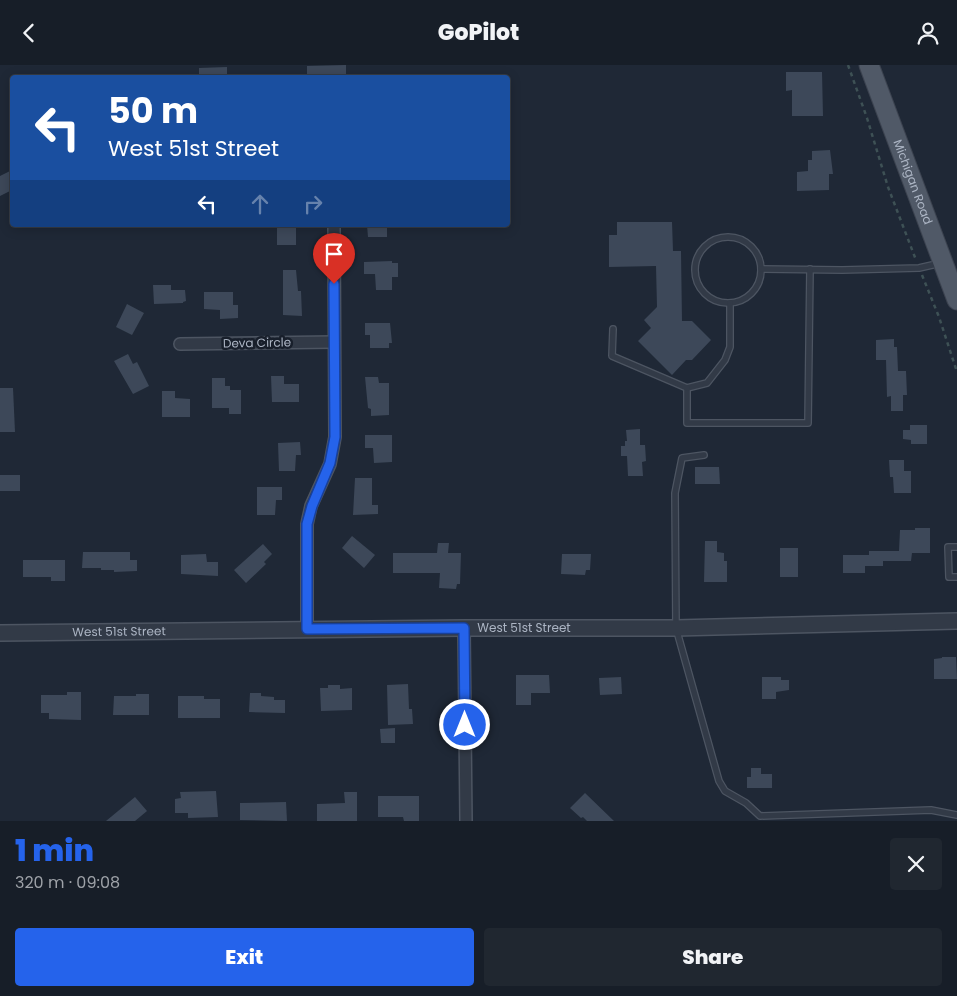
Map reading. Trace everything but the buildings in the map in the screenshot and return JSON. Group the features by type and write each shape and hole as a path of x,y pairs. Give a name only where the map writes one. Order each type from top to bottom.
{"main road":[{"name":"Michigan Road","path":"869,65 957,300"}],"street":[{"path":"307,629 307,524 335,445 334,227"},
{"name":"Deva Circle","path":"180,344 334,342"},
{"name":"West 51st Street","path":"0,633 307,629 676,628 957,621"},
{"path":"464,628 466,821"}],"lane":[{"path":"734,237 745,241 753,248 759,258 761,269 760,279 755,288 740,300 730,303 708,297 700,289 696,279 695,267 697,256 703,247 712,240 734,237"},
{"path":"761,269 919,268 943,263"},
{"path":"687,388 687,423 808,423 810,269"},
{"path":"613,329 612,356 687,388 707,383 725,360 730,347 730,303"},
{"path":"704,455 682,458 675,493 676,628 719,781 725,791 746,803 761,819 931,810 957,815"},
{"path":"957,547 948,547 949,577 957,577"},
{"path":"859,813 859,821"}],"path":[{"path":"848,65 867,118 888,187 939,317 957,372"}],"route":[{"path":"334,284 335,445 333,456 308,517 306,536 307,629 464,628 465,725"}]}
